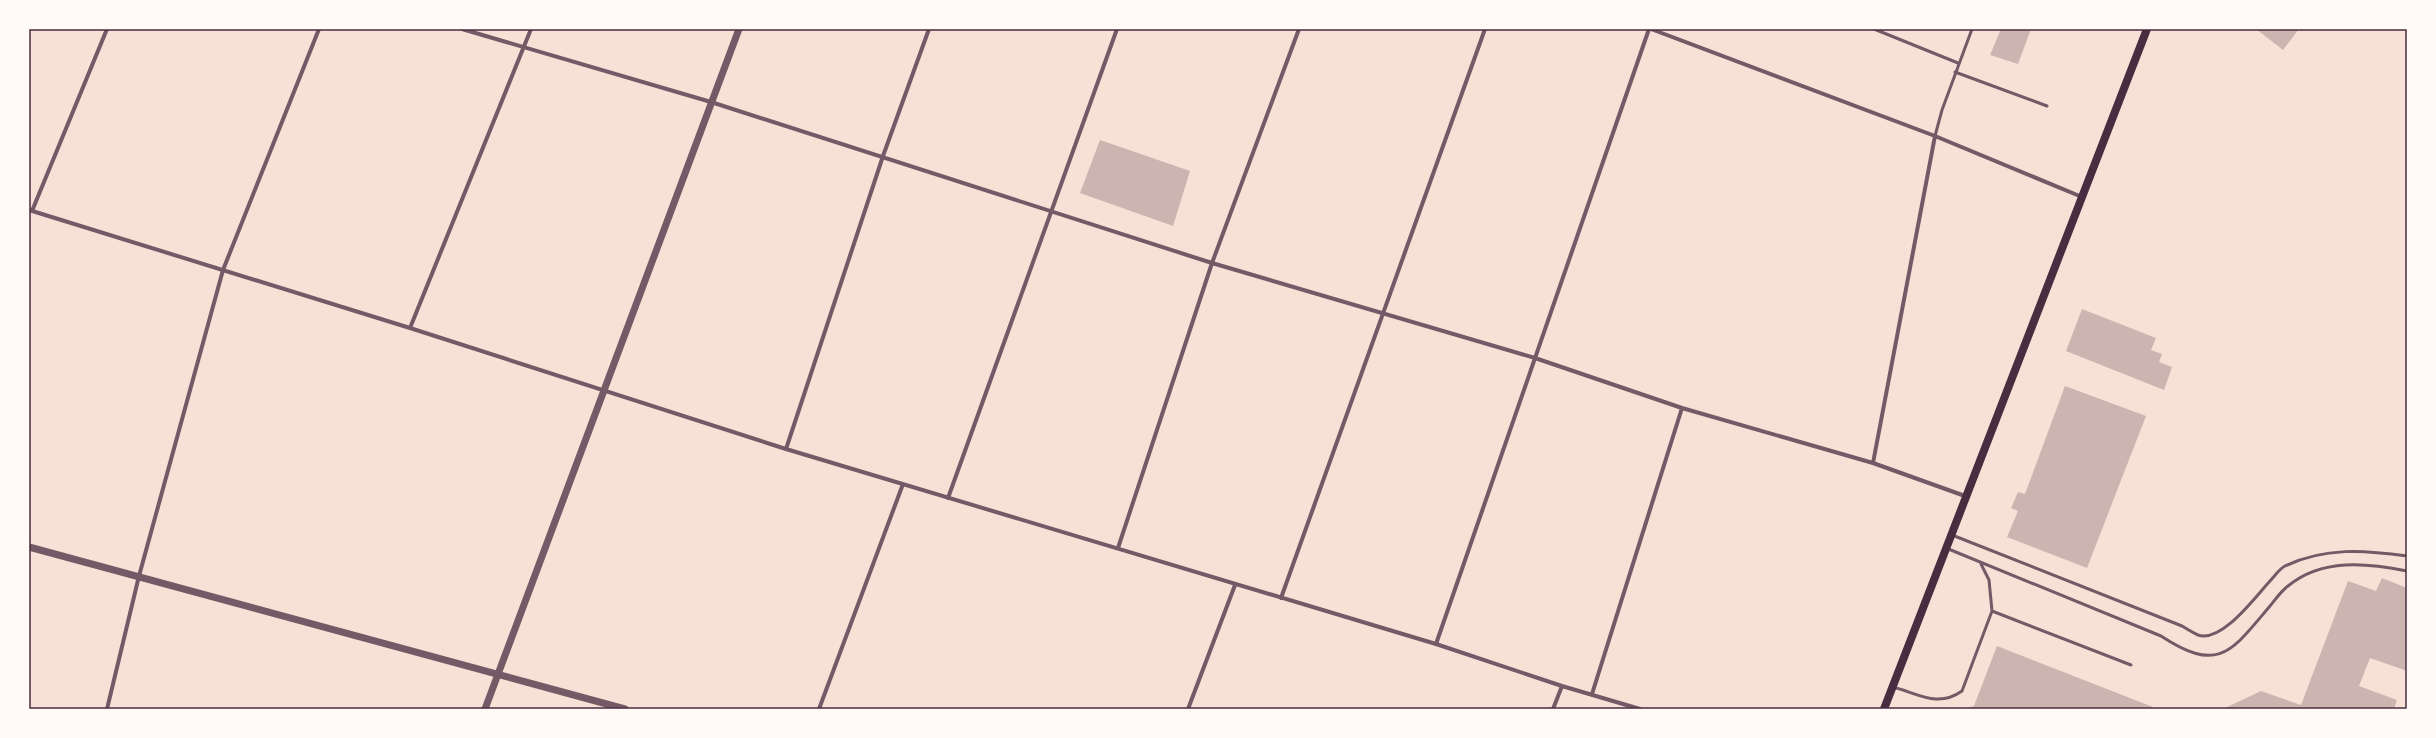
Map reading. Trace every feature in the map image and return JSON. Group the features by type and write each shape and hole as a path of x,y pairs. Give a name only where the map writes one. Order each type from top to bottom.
{"main road":[{"path":"1884,709 1965,496 2147,29"}],"street":[{"path":"107,29 31,211 410,328 786,449 1118,548 1235,585 1436,644 1562,686 1640,709"},
{"path":"107,709 139,576 223,270 319,29"},
{"path":"462,29 524,49 711,102 883,156 1212,263 1535,358 1682,408 1872,463 1965,496"},
{"path":"410,328 531,29"},
{"path":"485,709 739,29"},
{"path":"786,449 883,156 929,29"},
{"path":"948,498 1117,29"},
{"path":"1118,548 1212,263 1299,29"},
{"path":"1281,598 1485,29"},
{"path":"1436,644 1650,29 1935,136 2082,198"},
{"path":"1872,463 1935,136"},
{"path":"1592,694 1682,408"},
{"path":"819,709 903,484"},
{"path":"29,547 498,673 625,709"},
{"path":"1188,709 1235,585"},
{"path":"1553,709 1562,686"}],"lane":[{"path":"1874,29 1958,63"},
{"path":"1935,136 1958,63 1972,29"},
{"path":"1955,72 2047,106"},
{"path":"1951,535 2182,626 2199,635 2216,634 2231,624 2284,567 2320,554 2341,550 2365,550 2407,556"},
{"path":"1946,548 1981,564 2162,636 2180,649 2197,656 2215,656 2231,649 2287,586 2302,577 2346,564 2370,564 2407,571"},
{"path":"1893,687 1941,701 1952,698 1962,691 1992,611 1989,580 1981,564"},
{"path":"1992,611 2132,666"}],"building":[{"path":"2001,29 2031,29 2018,64 1990,55"},
{"path":"2256,29 2299,29 2283,50"},
{"path":"1100,140 1190,171 1173,226 1080,193"},
{"path":"2082,309 2156,338 2151,350 2162,354 2159,362 2172,367 2164,390 2066,351"},
{"path":"2065,386 2146,416 2087,568 2007,537 2018,511 2011,508 2018,492 2025,494"},
{"path":"2382,578 2407,588 2407,671 2370,658 2359,686 2397,700 2394,709 2223,709 2261,691 2301,705 2348,581 2376,591"},
{"path":"1997,646 2153,707 2152,709 1965,709 1974,706"}]}
